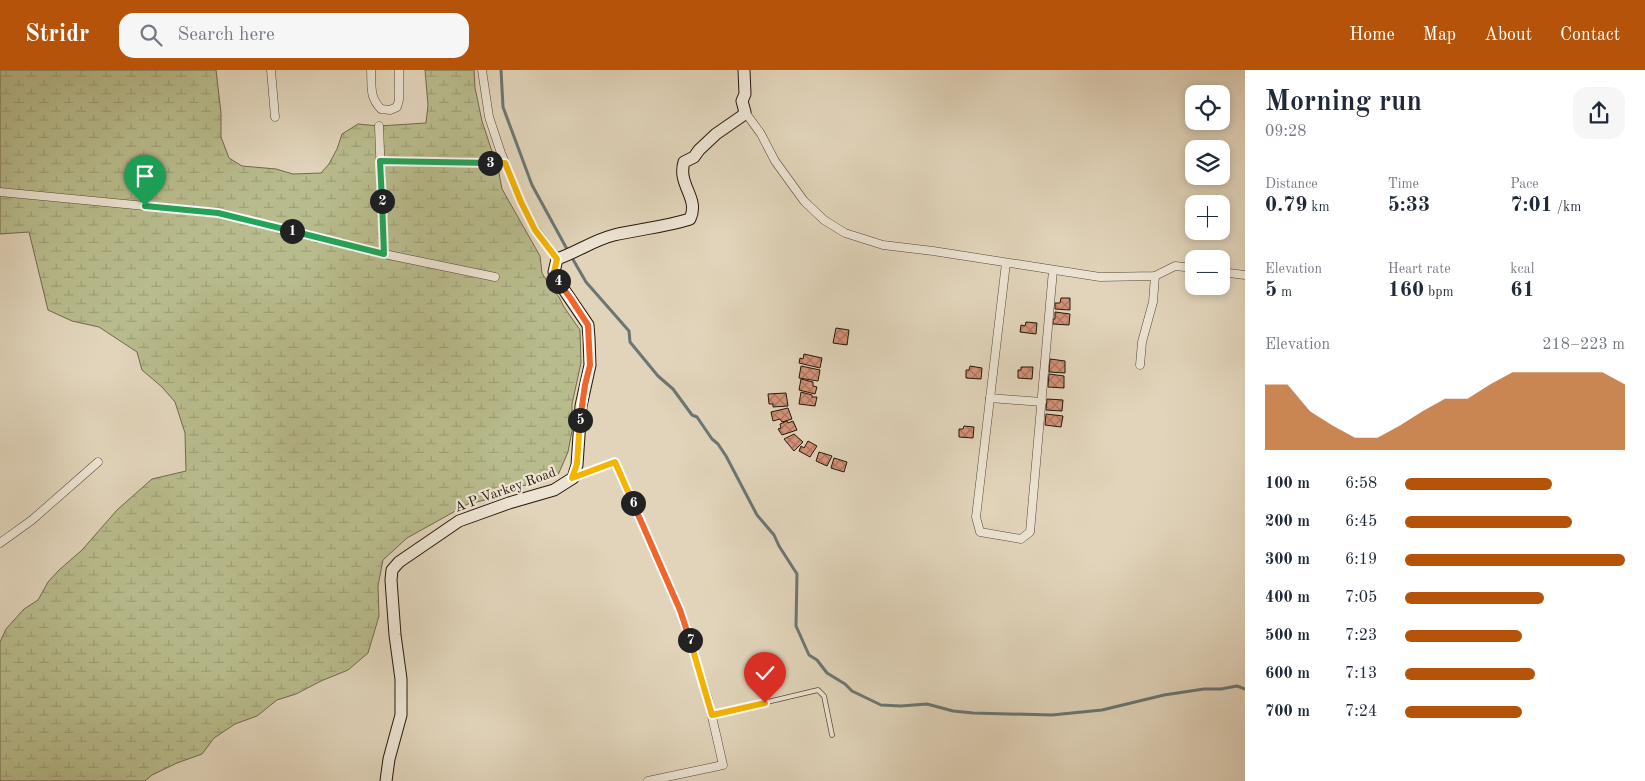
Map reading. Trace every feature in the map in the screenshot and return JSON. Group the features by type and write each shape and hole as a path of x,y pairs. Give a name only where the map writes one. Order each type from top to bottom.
{"street":[{"path":"270,70 275,117"},
{"path":"371,70 372,96 381,109 390,110 397,107 399,100 399,70"},
{"path":"482,70 489,117 505,163 535,230 559,261 595,240 666,226 690,219 694,206 683,180 682,166 684,162 694,157 716,134 745,112"},
{"path":"744,70 745,86 742,101 745,112 761,134 775,161 804,202 824,220 844,233 883,245 1100,277 1154,276 1176,266 1185,267"},
{"path":"379,126 384,254"},
{"path":"380,161 505,163"},
{"path":"0,192 218,213 384,254 495,277"},
{"name":"A P Varkey Road","path":"386,781 389,759 401,715 401,679 392,597 392,570 400,562 459,521 509,503 554,490 572,478 577,464 581,406 590,365 588,325 559,284 554,272 559,261"},
{"path":"1006,263 976,517 980,532 1021,539 1030,532 1054,270"},
{"path":"1230,273 1245,274"},
{"path":"1140,365 1142,342 1153,302 1154,276"},
{"path":"990,398 1042,402"},
{"path":"0,543 32,520 98,462"},
{"path":"572,478 615,462 680,610 708,699 723,765 648,781"}],"lane":[{"path":"712,715 818,690 824,696 832,735"}],"green space":[{"path":"0,70 216,70 221,113 221,137 229,158 242,166 276,169 293,174 321,173 329,164 342,134 358,124 379,126 426,123 428,105 425,70 474,70 475,88 482,121 499,173 502,189 540,256 542,273 580,330 581,363 572,404 572,431 568,452 558,475 513,488 489,499 468,504 407,538 383,560 378,586 379,616 368,653 348,670 296,694 277,700 257,716 235,724 214,738 202,754 177,763 152,775 145,781 0,781 0,642 6,629 24,609 38,600 48,582 82,550 117,510 152,479 186,471 185,433 175,402 162,387 142,370 137,352 99,327 72,321 48,310 29,232 0,234"}],"building":[{"path":"1061,298 1070,298 1070,310 1055,309 1055,303 1060,303"},
{"path":"1055,312 1070,314 1069,325 1053,324"},
{"path":"1026,322 1037,323 1036,334 1020,332 1021,325 1025,326"},
{"path":"836,328 849,330 847,345 833,343"},
{"path":"804,354 822,358 820,368 799,363 800,358 803,359"},
{"path":"1050,359 1065,361 1065,373 1049,372"},
{"path":"801,366 820,370 818,381 799,378"},
{"path":"970,366 982,368 981,379 966,378 966,370 969,370"},
{"path":"1021,367 1033,367 1032,379 1018,378 1018,370 1021,370"},
{"path":"1049,374 1064,376 1064,388 1048,387"},
{"path":"801,379 813,382 813,386 817,387 815,394 799,390"},
{"path":"801,392 817,397 815,406 799,404"},
{"path":"786,393 788,406 773,407 773,404 769,404 768,394"},
{"path":"1047,399 1063,400 1062,411 1046,410"},
{"path":"788,408 792,419 782,422 780,419 773,421 771,412"},
{"path":"1046,414 1063,416 1061,427 1045,425"},
{"path":"787,421 788,423 793,421 797,430 782,435 778,429 781,428 780,424"},
{"path":"964,426 974,427 973,438 959,437 959,429 963,429"},
{"path":"794,434 803,442 794,451 784,439"},
{"path":"808,441 817,446 810,457 799,451 801,446 804,448"},
{"path":"819,452 832,456 827,466 816,461"},
{"path":"834,458 847,462 844,472 831,468"}],"waterway":[{"path":"501,70 503,107 532,185 568,251"},
{"path":"571,256 586,282 629,331 630,342 658,376 673,389 692,415 697,417 726,456 757,515 774,535 797,574 796,626 809,655 817,660 827,673 845,684 852,691 881,705 927,704 953,711 973,713 1052,715 1102,710 1164,695 1204,689 1221,689 1237,686 1245,689"}],"route":[{"path":"145,206 218,213 384,254 380,161 505,163 535,230 557,259 554,272 559,284 588,325 590,365 581,406 577,464 572,478 615,462 680,610 712,715 765,703"}]}
